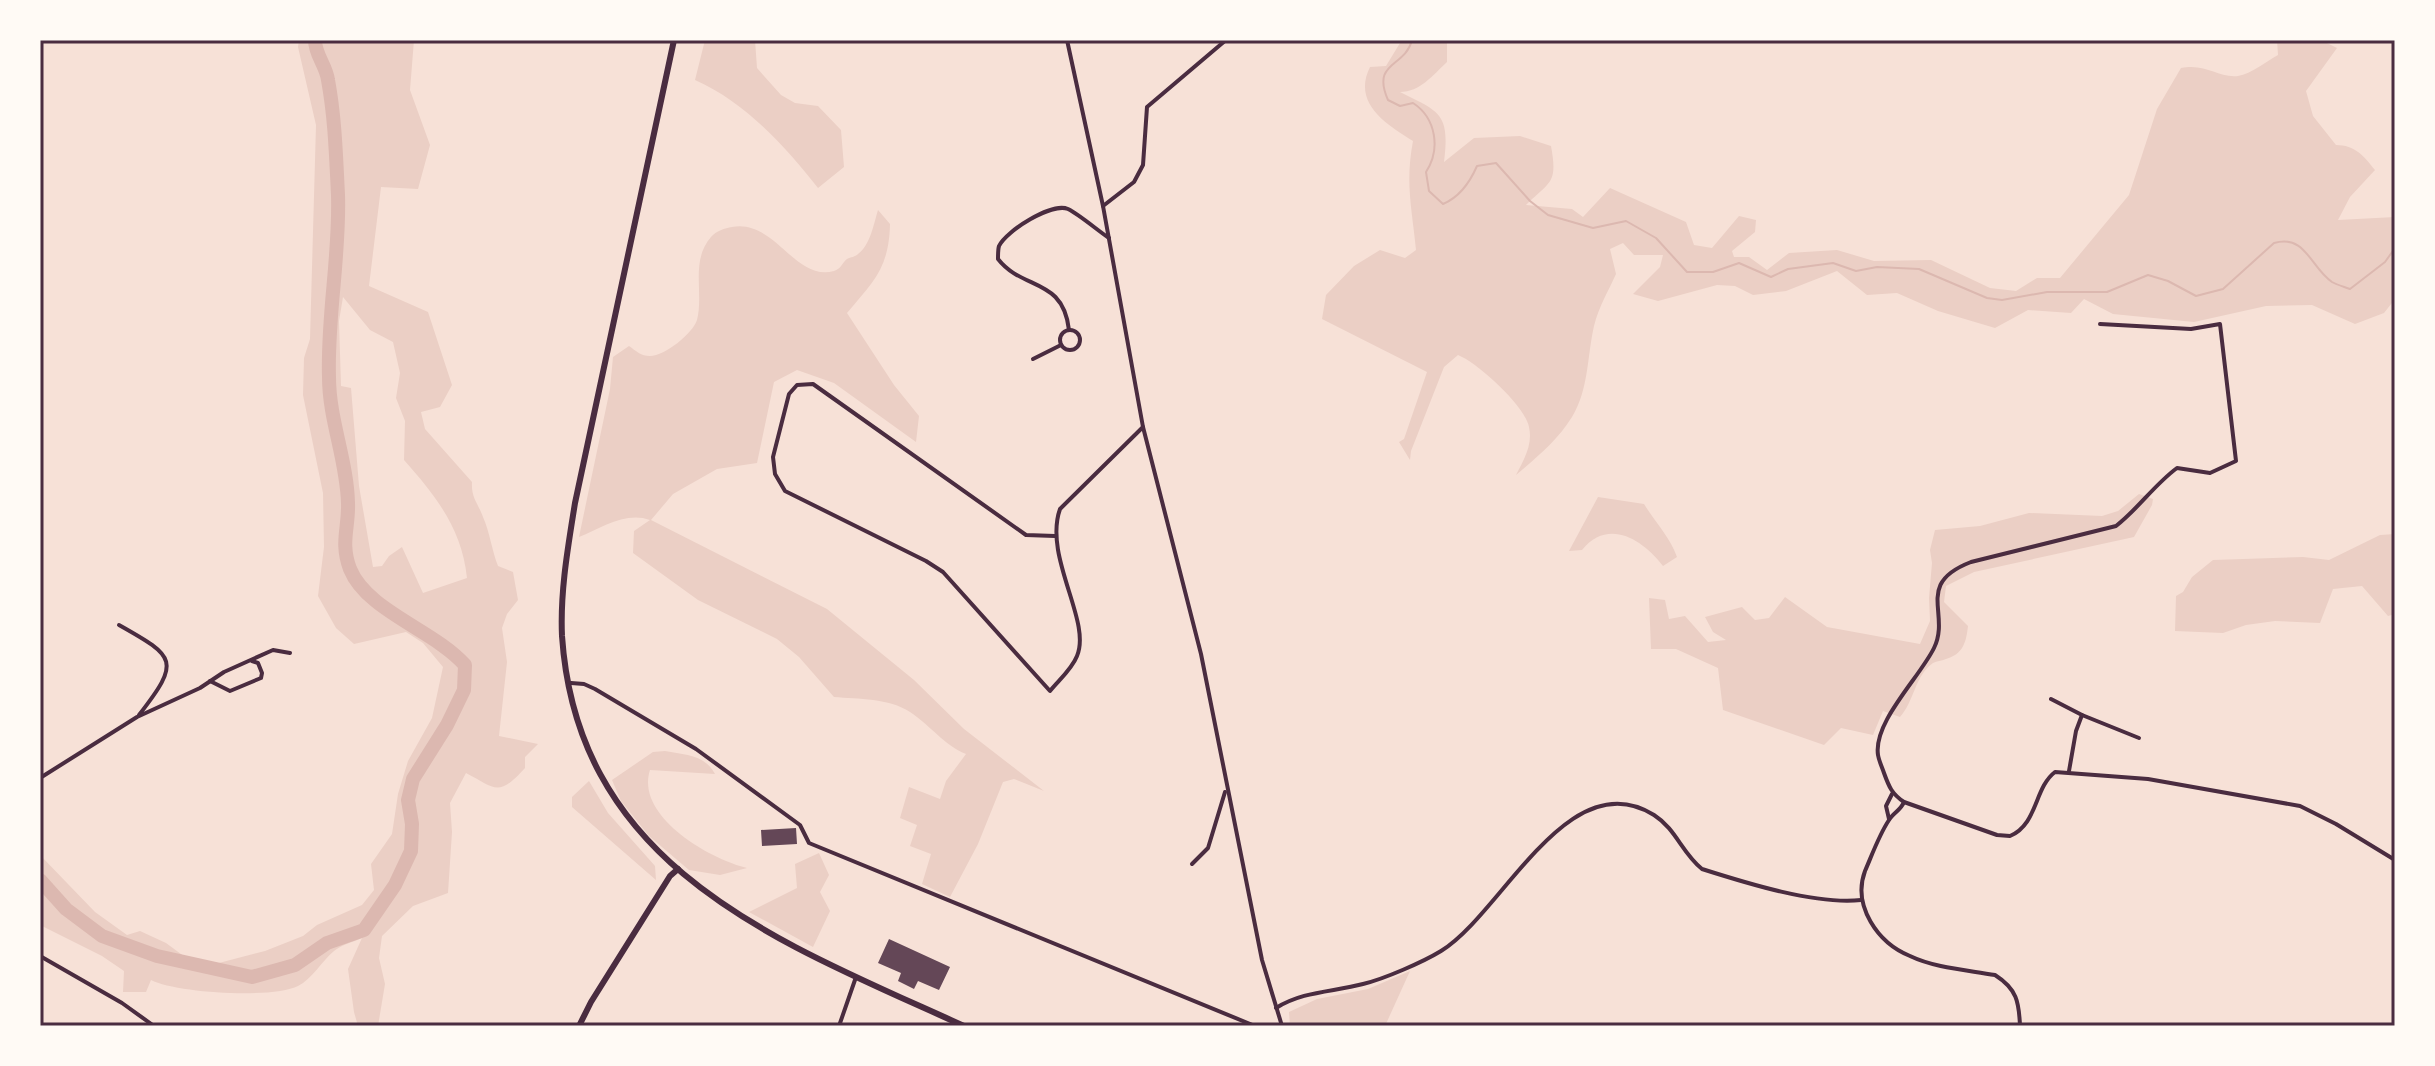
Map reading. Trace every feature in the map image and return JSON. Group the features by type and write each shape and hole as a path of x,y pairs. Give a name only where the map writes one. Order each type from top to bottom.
{"main road":[{"path":"674,40 575,503 564,575 562,635 582,737 597,772 620,809 678,869 718,902 750,923 856,977 964,1026"},
{"path":"579,1026 670,876 678,869"}],"street":[{"path":"1067,40 1103,206 1146,441 1201,654 1262,960 1282,1026"},
{"path":"1103,206 1134,182 1143,165 1147,107 1226,40"},
{"path":"1069,330 1068,320 1058,300 1046,287 1017,276 1003,265 998,259 999,248 1005,239 1029,220 1055,207 1068,209 1109,238"},
{"path":"2100,324 2191,329 2220,324 2236,461 2210,473 2177,468 2159,482 2136,511 2116,526 1954,568 1941,585 1936,600 1937,639 1933,651 1894,709 1879,739 1878,755 1892,794 1904,802 1997,835 2015,834 2026,824 2048,777 2059,770 2148,779 2300,806 2395,860"},
{"path":"1069,330 1076,332 1079,338 1077,347 1068,350 1061,345 1061,335 1069,330"},
{"path":"1033,359 1061,345"},
{"path":"1055,536 1026,535 813,384 797,385 789,394 773,457 775,474 785,491 943,572 1050,691 1072,664 1080,644 1055,536 1060,509 1143,427"},
{"path":"1133,437 1146,441"},
{"path":"119,625 153,644 166,655 168,662 154,695 137,717"},
{"path":"40,778 137,717 224,672 273,650 290,653"},
{"path":"210,681 230,691 261,678 258,663 252,661"},
{"path":"569,683 595,689 696,749 800,825 809,843 1255,1026"},
{"path":"2051,699 2139,738"},
{"path":"2069,771 2082,715"},
{"path":"1192,864 1208,848 1226,787"},
{"path":"1889,819 1886,806 1892,794"},
{"path":"1904,802 1889,819 1864,875 1861,900 1873,926 1906,955 1995,975 2007,983 2015,992 2019,1004 2020,1026"},
{"path":"1276,1008 1301,996 1368,983 1441,951 1470,926 1561,825 1596,807 1614,803 1633,806 1668,824 1689,858 1702,869 1809,896 1844,902 1861,900"},
{"path":"40,956 122,1003 154,1026"},
{"path":"839,1026 856,977"}],"shaded area":[{"path":"299,40 414,40 410,90 430,145 418,189 381,187 369,286 428,312 452,385 440,407 421,412 425,429 472,482 498,566 513,572 518,600 507,614 502,628 507,662 499,736 538,744 525,757 525,768 502,787 490,786 466,773 450,803 452,832 448,893 413,906 382,936 379,958 385,984 378,1026 358,1026 354,1012 348,969 362,938 337,949 303,983 286,990 224,993 163,985 151,980 146,992 123,992 124,971 102,956 40,925 40,855 95,912 127,935 140,931 166,943 185,957 215,964 265,951 303,936 317,925 362,905 374,890 371,864 392,834 398,794 408,761 432,718 443,667 423,643 406,632 354,644 336,628 318,596 324,547 323,493 303,395 304,358 310,339 316,125","holes":["343,297 370,330 393,342 400,373 396,398 405,421 404,460 446,514 464,560 467,578 423,593 402,547 389,556 382,566 373,567 359,486 351,388 341,386 339,321"]},
{"path":"705,40 755,40 757,68 781,95 795,103 818,106 841,130 844,167 818,188 763,126 731,100 695,80"},
{"path":"1397,40 1447,40 1447,62 1420,86 1400,92 1425,104 1439,116 1445,133 1444,162 1474,138 1520,136 1551,146 1553,168 1550,181 1526,205 1572,209 1583,217 1610,188 1686,222 1694,245 1712,248 1739,216 1756,220 1755,232 1732,251 1734,257 1749,257 1767,270 1789,253 1837,250 1874,261 1931,260 1990,288 2016,291 2037,278 2060,278 2129,195 2157,109 2181,68 2198,67 2224,75 2243,75 2278,55 2277,40 2321,40 2337,48 2306,91 2313,116 2336,145 2354,149 2375,170 2350,197 2338,220 2395,217 2395,299 2384,313 2355,324 2312,305 2266,306 2194,322 2113,314 2084,299 2071,313 2028,310 1995,328 1938,311 1897,293 1867,295 1837,271 1786,291 1753,295 1735,286 1717,285 1658,301 1633,294 1660,267 1663,255 1634,255 1623,243 1610,249 1616,274 1596,319 1582,395 1572,417 1553,441 1516,475 1530,440 1526,418 1500,386 1458,355 1444,367 1410,460 1399,442 1404,439 1427,372 1322,319 1326,295 1354,266 1380,250 1405,258 1416,250 1409,183 1413,141 1383,120 1369,102 1365,91 1370,67 1386,66 1400,43"},
{"path":"878,210 890,224 887,252 878,273 847,313 894,385 919,416 916,442 834,383 797,370 774,382 757,463 717,469 673,494 651,520 827,609 914,680 964,729 1044,791 1014,779 1003,782 978,844 950,897 922,884 931,854 910,846 917,825 900,818 909,787 940,799 946,781 966,754 902,707 873,700 834,697 799,657 777,639 698,600 633,553 634,531 650,520 623,519 579,537 610,389 613,357 629,346 644,355 656,355 678,343 690,331 699,310 701,256 711,237 726,228 747,227 773,240 808,268 820,272 834,271 866,246"},
{"path":"2139,494 2153,499 2134,537 1974,572 1946,586 1944,602 1968,626 1963,647 1952,657 1927,668 1900,717 1883,711 1873,735 1841,728 1824,745 1723,710 1718,668 1676,649 1651,649 1649,598 1665,600 1669,619 1685,616 1708,642 1726,640 1713,632 1705,617 1742,607 1755,620 1769,618 1785,597 1827,627 1920,644 1930,621 1930,550 1935,530 1980,526 2029,513 2102,516 2118,511"},
{"path":"1598,497 1644,504 1677,557 1663,566 1635,541 1614,534 1592,540 1582,550 1569,551"},
{"path":"2395,534 2395,614 2388,616 2362,586 2333,589 2320,623 2275,621 2246,625 2223,633 2175,631 2176,596 2183,592 2192,577 2213,560 2303,557 2329,560 2380,535"},
{"path":"665,751 700,759 715,774 650,770 648,787 653,803 664,819 696,845 747,868 720,875 689,870 649,836 621,801 612,780 653,752"},
{"path":"589,781 608,813 655,866 656,880 572,807 572,797"},
{"path":"819,853 829,875 820,892 830,911 813,947 749,912 797,888 795,864"},
{"path":"1410,971 1385,1026 1290,1026 1289,1012 1317,999 1368,989"}],"building":[{"path":"796,828 797,844 762,846 761,830"},
{"path":"889,939 950,967 939,990 918,981 914,989 898,981 901,973 878,963"}],"waterway":[{"path":"40,880 66,909 102,936 157,956 252,977 295,965 327,943 364,930 395,885 411,851 412,824 408,800 413,779 447,725 464,690 465,665 436,641 371,597 359,584 347,559 347,487 329,377 338,218 336,151 328,80 315,40"},
{"path":"1412,40 1403,56 1386,71 1384,87 1388,100 1400,106 1413,103 1427,117 1435,144 1426,172 1429,191 1443,204 1464,188 1477,166 1496,163 1530,201 1548,215 1593,228 1626,221 1656,238 1687,272 1713,272 1739,263 1771,277 1788,269 1833,263 1856,271 1877,267 1919,269 1987,298 2002,300 2047,292 2107,292 2148,275 2168,281 2196,296 2223,289 2274,243 2285,241 2301,247 2325,276 2350,289 2385,262 2395,248"}]}
